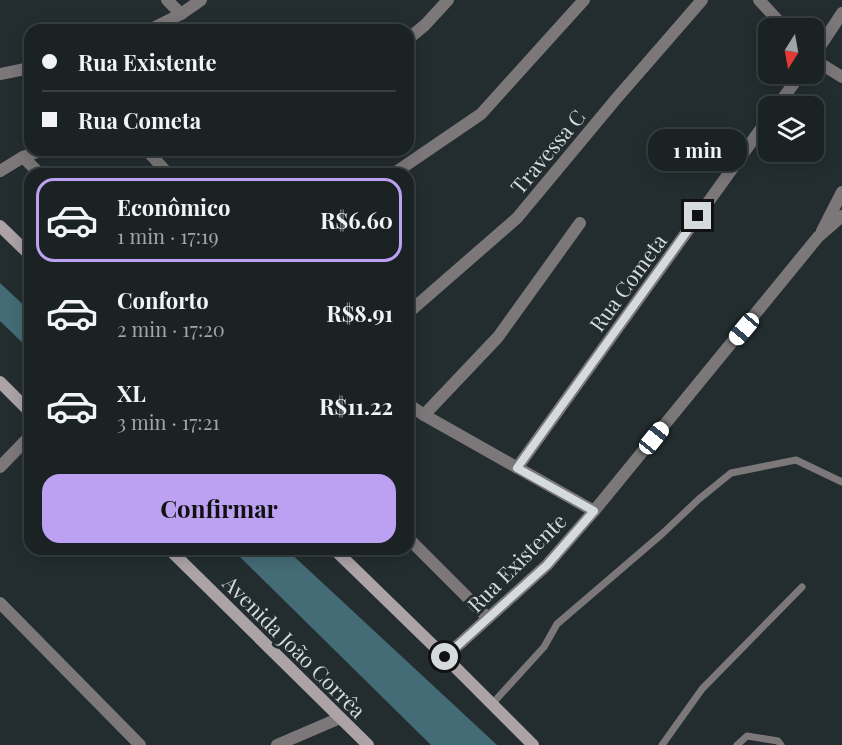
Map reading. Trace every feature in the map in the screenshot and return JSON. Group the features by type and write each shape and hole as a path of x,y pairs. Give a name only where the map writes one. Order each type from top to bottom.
{"main road":[{"path":"0,226 24,249"},
{"path":"0,382 24,406"},
{"name":"Avenida João Corrêa","path":"175,555 368,745"},
{"path":"340,555 533,745"}],"street":[{"path":"167,0 181,14"},
{"path":"161,24 201,0"},
{"path":"414,34 425,26 448,0"},
{"path":"402,168 481,114 584,0"},
{"name":"Travessa C","path":"414,308 517,218 702,0"},
{"path":"759,0 776,18"},
{"path":"824,41 842,13"},
{"path":"824,65 842,77"},
{"path":"0,74 24,69"},
{"name":"Rua Cometa","path":"517,468 758,133"},
{"path":"152,156 163,168"},
{"path":"0,171 23,157 34,168"},
{"path":"818,237 842,192"},
{"name":"Rua Existente","path":"445,657 547,565 594,511 818,237 842,216"},
{"path":"424,415 498,337 580,224"},
{"path":"414,408 594,511"},
{"path":"0,467 24,442"},
{"path":"414,544 488,618"},
{"path":"0,603 140,745"},
{"path":"277,745 340,718"}],"lane":[{"path":"492,704 544,647 557,624 731,473 796,460 842,482"},
{"path":"662,745 702,690 802,587"},
{"path":"737,745 747,736 778,741 781,745"}],"water":[{"path":"0,283 24,305 24,344 0,321"},
{"path":"238,555 292,555 497,745 431,745"}],"route":[{"path":"445,657 547,565 594,511 517,468 698,216"}]}
